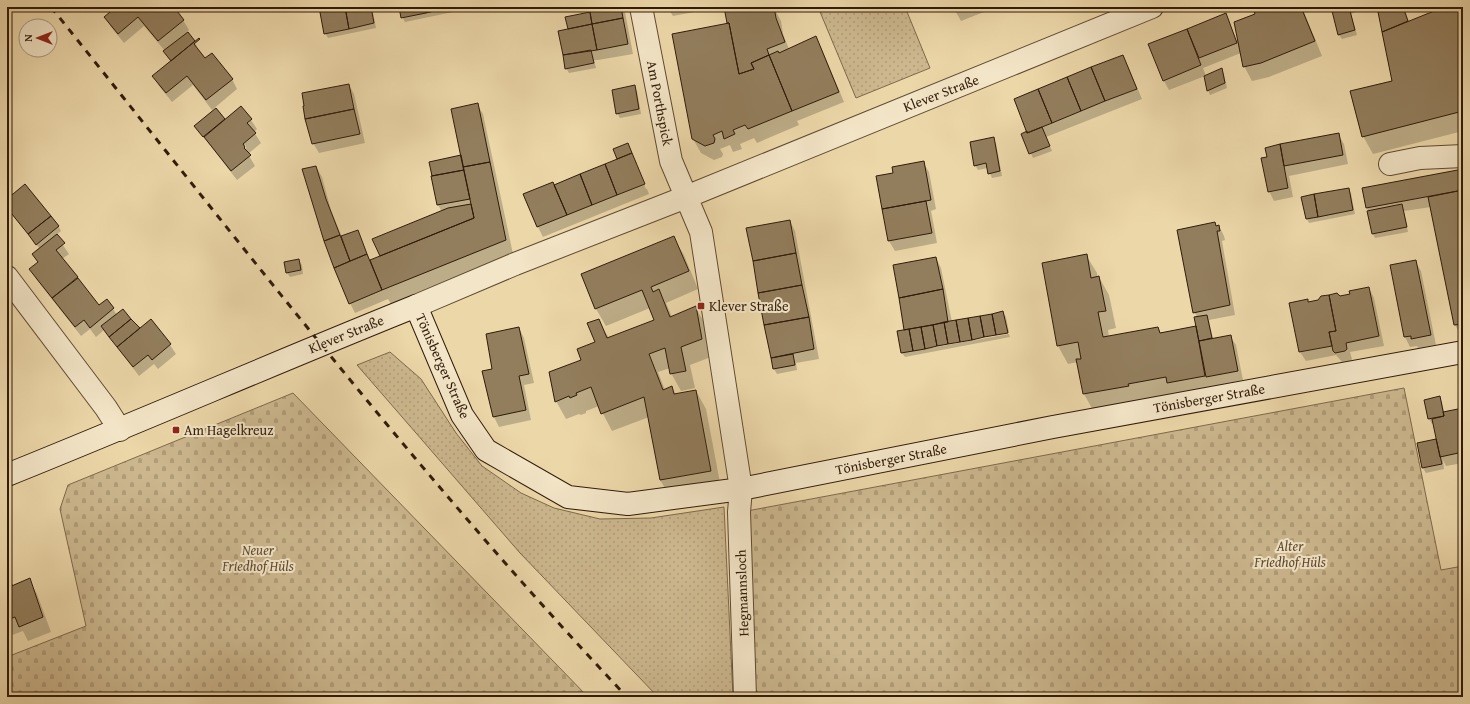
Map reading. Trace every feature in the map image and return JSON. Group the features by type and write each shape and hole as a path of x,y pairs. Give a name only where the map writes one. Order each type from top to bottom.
{"street":[{"name":"Am Porthspick","path":"641,7 671,161 686,197"},
{"name":"Klever Straße","path":"7,475 120,430 335,338 416,306 515,264 686,197 988,75 1148,8"},
{"path":"1390,164 1420,158 1463,156"},
{"path":"686,197 701,232 742,489"},
{"path":"7,277 106,408 120,430"},
{"name":"Tönisberger Straße","path":"416,306 462,415 486,450 568,497 628,504 742,489 1053,427 1463,352"},
{"name":"Hegmannsloch","path":"742,489 739,512 745,697"}],"green space":[{"path":"818,7 905,7 930,68 856,98"},
{"path":"390,352 421,379 456,433 482,466 521,493 554,508 600,519 651,518 724,507 733,697 658,697 520,553 357,365"},
{"name":"Alter Friedhof Hüls","path":"1404,388 1441,570 1463,566 1463,697 756,697 747,511"},
{"name":"Neuer Friedhof Hüls","path":"293,393 588,697 7,697 7,657 86,626 60,509 68,485"}],"building":[{"path":"116,7 174,7 184,20 158,41 138,17 118,34 104,17"},
{"path":"319,7 345,7 349,29 324,34"},
{"path":"345,7 371,7 374,23 349,29"},
{"path":"399,7 425,7 426,13 401,18"},
{"path":"425,7 451,7 426,13"},
{"path":"589,7 621,7 623,18 592,24"},
{"path":"724,7 755,7 756,9 774,7 776,18 785,42 767,49 769,55 751,63 754,69 739,74 729,23 727,23"},
{"path":"1264,7 1267,9 1271,7 1301,7 1315,41 1261,63 1243,67 1234,22 1255,14 1254,11"},
{"path":"1331,7 1349,7 1355,30 1338,35"},
{"path":"1377,7 1403,7 1408,21 1382,32"},
{"path":"1444,7 1463,7 1463,111 1362,137 1350,91 1392,81 1382,32"},
{"path":"590,12 592,24 568,29 565,17"},
{"path":"1226,13 1237,43 1199,58 1187,29"},
{"path":"623,18 628,44 597,50 592,24"},
{"path":"729,23 739,74 754,69 751,63 769,55 792,111 748,129 745,125 733,130 735,134 724,139 722,131 713,135 715,139 714,143 705,146 692,139 672,34"},
{"path":"592,24 597,50 563,55 558,31"},
{"path":"1187,29 1201,65 1163,81 1148,44"},
{"path":"188,32 195,41 171,61 163,51"},
{"path":"816,36 839,92 792,111 769,55 778,51 779,53"},
{"path":"199,38 200,39 194,44 205,58 212,53 233,79 206,100 187,76 166,93 152,76"},
{"path":"591,50 594,63 565,69 563,55"},
{"path":"1123,55 1137,89 1105,101 1091,67"},
{"path":"1091,67 1105,101 1081,111 1067,77"},
{"path":"1222,68 1225,83 1207,91 1204,76"},
{"path":"1067,77 1081,111 1052,123 1038,89"},
{"path":"349,84 354,109 305,119 302,93"},
{"path":"635,85 639,109 616,114 612,90"},
{"path":"1038,89 1052,123 1027,133 1014,99"},
{"path":"478,103 490,162 463,167 451,109"},
{"path":"241,106 252,119 247,123 256,133 243,144 245,147 244,148 251,155 231,171 204,137"},
{"path":"216,108 225,119 203,137 194,126"},
{"path":"354,109 360,134 312,144 305,119"},
{"path":"1042,127 1050,146 1029,154 1021,134"},
{"path":"1339,133 1343,155 1284,166 1280,144"},
{"path":"994,137 1000,171 988,174 986,163 974,166 970,142"},
{"path":"628,143 632,153 617,159 613,149"},
{"path":"1280,144 1288,188 1268,192 1261,158 1267,157 1265,148"},
{"path":"632,153 645,184 617,195 605,164"},
{"path":"461,155 464,170 432,176 429,162"},
{"path":"924,161 931,200 882,209 876,176 893,173 892,167"},
{"path":"490,162 506,240 382,290 370,260 474,218 463,167"},
{"path":"605,164 617,195 592,205 580,174"},
{"path":"316,166 326,199 340,235 324,241 302,169"},
{"path":"1463,169 1463,190 1366,208 1362,188"},
{"path":"464,170 470,199 437,205 431,176"},
{"path":"580,174 592,205 567,215 554,185"},
{"path":"553,182 567,215 537,227 523,194"},
{"path":"25,184 51,216 28,234 7,208 7,199"},
{"path":"1349,188 1353,210 1318,217 1314,194"},
{"path":"1463,190 1463,324 1454,325 1428,197"},
{"path":"1314,194 1318,217 1306,219 1301,197"},
{"path":"926,201 932,233 888,241 882,209"},
{"path":"471,204 474,218 380,256 372,239 448,208"},
{"path":"1402,204 1407,227 1372,234 1367,211"},
{"path":"51,216 59,226 36,245 28,234"},
{"path":"790,220 796,253 753,261 746,228"},
{"path":"1215,222 1216,226 1219,225 1220,231 1217,231 1230,305 1193,313 1177,230"},
{"path":"358,230 367,254 350,261 341,236"},
{"path":"57,234 65,243 56,250 78,277 52,298 29,269 38,262 32,254"},
{"path":"340,235 350,261 334,268 324,241"},
{"path":"674,236 689,271 651,287 653,292 659,289 670,317 696,306 702,339 681,347 686,371 670,374 665,348 649,354 663,390 672,386 674,394 696,390 711,471 660,480 644,397 601,414 591,387 576,393 577,395 570,398 569,396 555,402 549,372 581,360 577,349 595,342 587,323 599,319 607,338 654,320 642,290 595,309 581,274"},
{"path":"796,253 802,285 758,293 753,261"},
{"path":"367,254 382,290 349,304 334,268"},
{"path":"1087,254 1091,278 1099,276 1106,311 1098,312 1103,337 1158,327 1160,333 1196,326 1205,376 1167,383 1166,377 1128,384 1129,386 1083,394 1076,359 1081,359 1078,342 1057,346 1042,263"},
{"path":"936,257 943,289 899,298 893,265"},
{"path":"299,259 301,270 286,273 284,262"},
{"path":"1416,260 1431,335 1411,339 1411,336 1404,337 1390,265"},
{"path":"78,278 99,305 107,299 114,308 90,328 84,320 75,327 52,298"},
{"path":"802,285 809,317 764,325 758,293"},
{"path":"1369,287 1379,336 1346,343 1347,349 1345,351 1335,353 1333,351 1329,332 1336,331 1329,295 1337,293 1340,296 1350,294 1349,291"},
{"path":"943,289 948,322 904,330 899,298"},
{"path":"1329,295 1336,331 1329,332 1332,346 1299,352 1289,303 1308,299 1308,302 1318,300 1321,296"},
{"path":"123,309 131,319 109,337 101,326"},
{"path":"1003,311 1008,333 996,335 992,314"},
{"path":"992,314 996,335 984,337 980,316"},
{"path":"1207,315 1212,338 1199,341 1194,317"},
{"path":"980,316 984,337 972,340 968,318"},
{"path":"809,317 814,349 771,358 764,325"},
{"path":"968,318 972,340 960,342 956,320"},
{"path":"131,319 140,328 117,347 109,337"},
{"path":"151,319 171,344 152,360 148,355 133,367 117,347"},
{"path":"956,320 960,342 948,344 944,322"},
{"path":"944,322 948,344 937,346 933,325"},
{"path":"933,325 937,346 925,349 921,327"},
{"path":"519,327 529,374 519,376 526,410 493,417 482,371 492,369 486,334"},
{"path":"921,327 925,349 913,351 909,329"},
{"path":"909,329 913,351 901,353 897,331"},
{"path":"1231,335 1238,371 1206,377 1199,341"},
{"path":"793,354 795,365 773,369 771,358"},
{"path":"1440,396 1444,416 1428,419 1424,400"},
{"path":"1463,408 1463,452 1440,457 1432,419 1444,416 1443,412"},
{"path":"1436,439 1442,464 1422,468 1417,443"},
{"path":"7,572 12,585 7,588"},
{"path":"30,578 43,617 19,627 15,617 7,620 7,588"}],"railway":[{"path":"51,7 332,358 476,530 627,697"}],"place":[{"name":"Klever Straße","path":"701,306"},
{"name":"Am Hagelkreuz","path":"176,430"}]}
